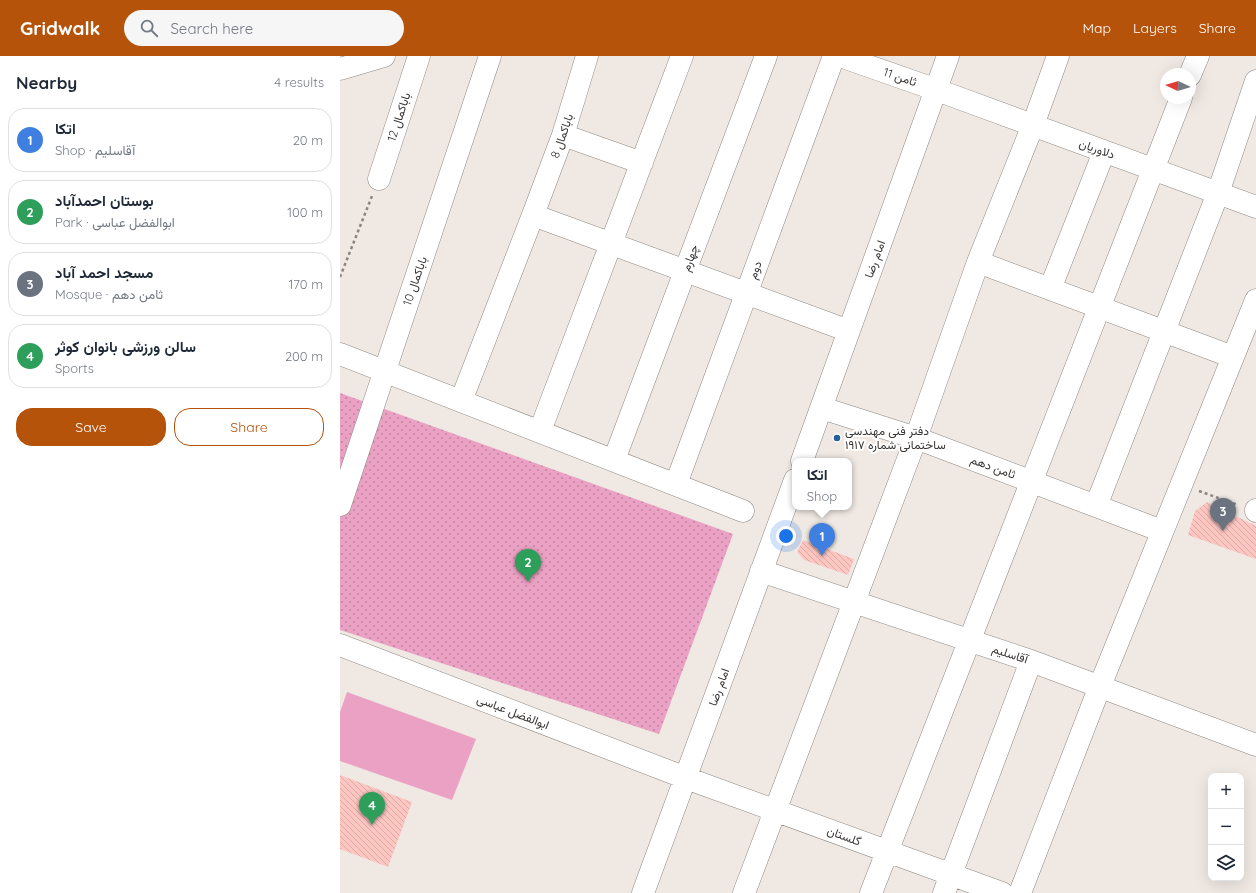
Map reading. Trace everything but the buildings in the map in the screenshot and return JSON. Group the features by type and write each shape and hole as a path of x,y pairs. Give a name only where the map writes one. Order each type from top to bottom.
{"street":[{"path":"348,63 384,56"},
{"name":"باباکمال 12","path":"379,179 419,56"},
{"name":"باباکمال 10","path":"340,505 490,56"},
{"name":"باباکمال 8","path":"461,400 563,135 587,56"},
{"path":"540,431 682,56"},
{"name":"چهارم","path":"614,460 766,56"},
{"name":"دوم","path":"676,484 834,56"},
{"name":"ثامن 11","path":"840,56 937,90"},
{"name":"امام رضا","path":"803,458 948,56"},
{"path":"744,893 916,438 978,262 1033,125 1058,56"},
{"path":"1193,68 1198,56"},
{"path":"1096,506 1218,193 1256,81"},
{"name":"دلاوریان","path":"937,90 1256,207"},
{"path":"871,893 1179,104"},
{"path":"563,135 642,163"},
{"path":"1050,289 1104,152"},
{"path":"533,215 849,331"},
{"path":"978,262 1233,357"},
{"path":"1020,893 1100,686 1256,300"},
{"path":"340,354 743,511"},
{"name":"ثامن دهم","path":"822,408 916,438 1162,531"},
{"name":"امام رضا","path":"644,893 792,488"},
{"name":"آقاسلیم","path":"761,571 1031,661 1256,745"},
{"name":"ابوالفضل عباسی","path":"340,645 686,778"},
{"path":"947,884 1031,661"},
{"name":"گلستان","path":"686,778 888,852 947,884 1002,893"}],"path":[{"path":"340,277 379,179"},
{"path":"1181,485 1256,511"}],"shaded area":[{"path":"340,393 733,534 659,734 340,630"},
{"path":"347,692 476,739 452,800 340,761 340,712"}],"place":[{"name":"دفتر فنی مهندسی ساختمانی شماره ۱۹۱۷","path":"837,438"},
{"name":"مسجد احمد آباد","path":"1223,531"},
{"name":"اتکا","path":"822,556"},
{"name":"بوستان احمدآباد","path":"528,582"},
{"name":"سالن ورزشی بانوان کوثر","path":"372,825"}]}
